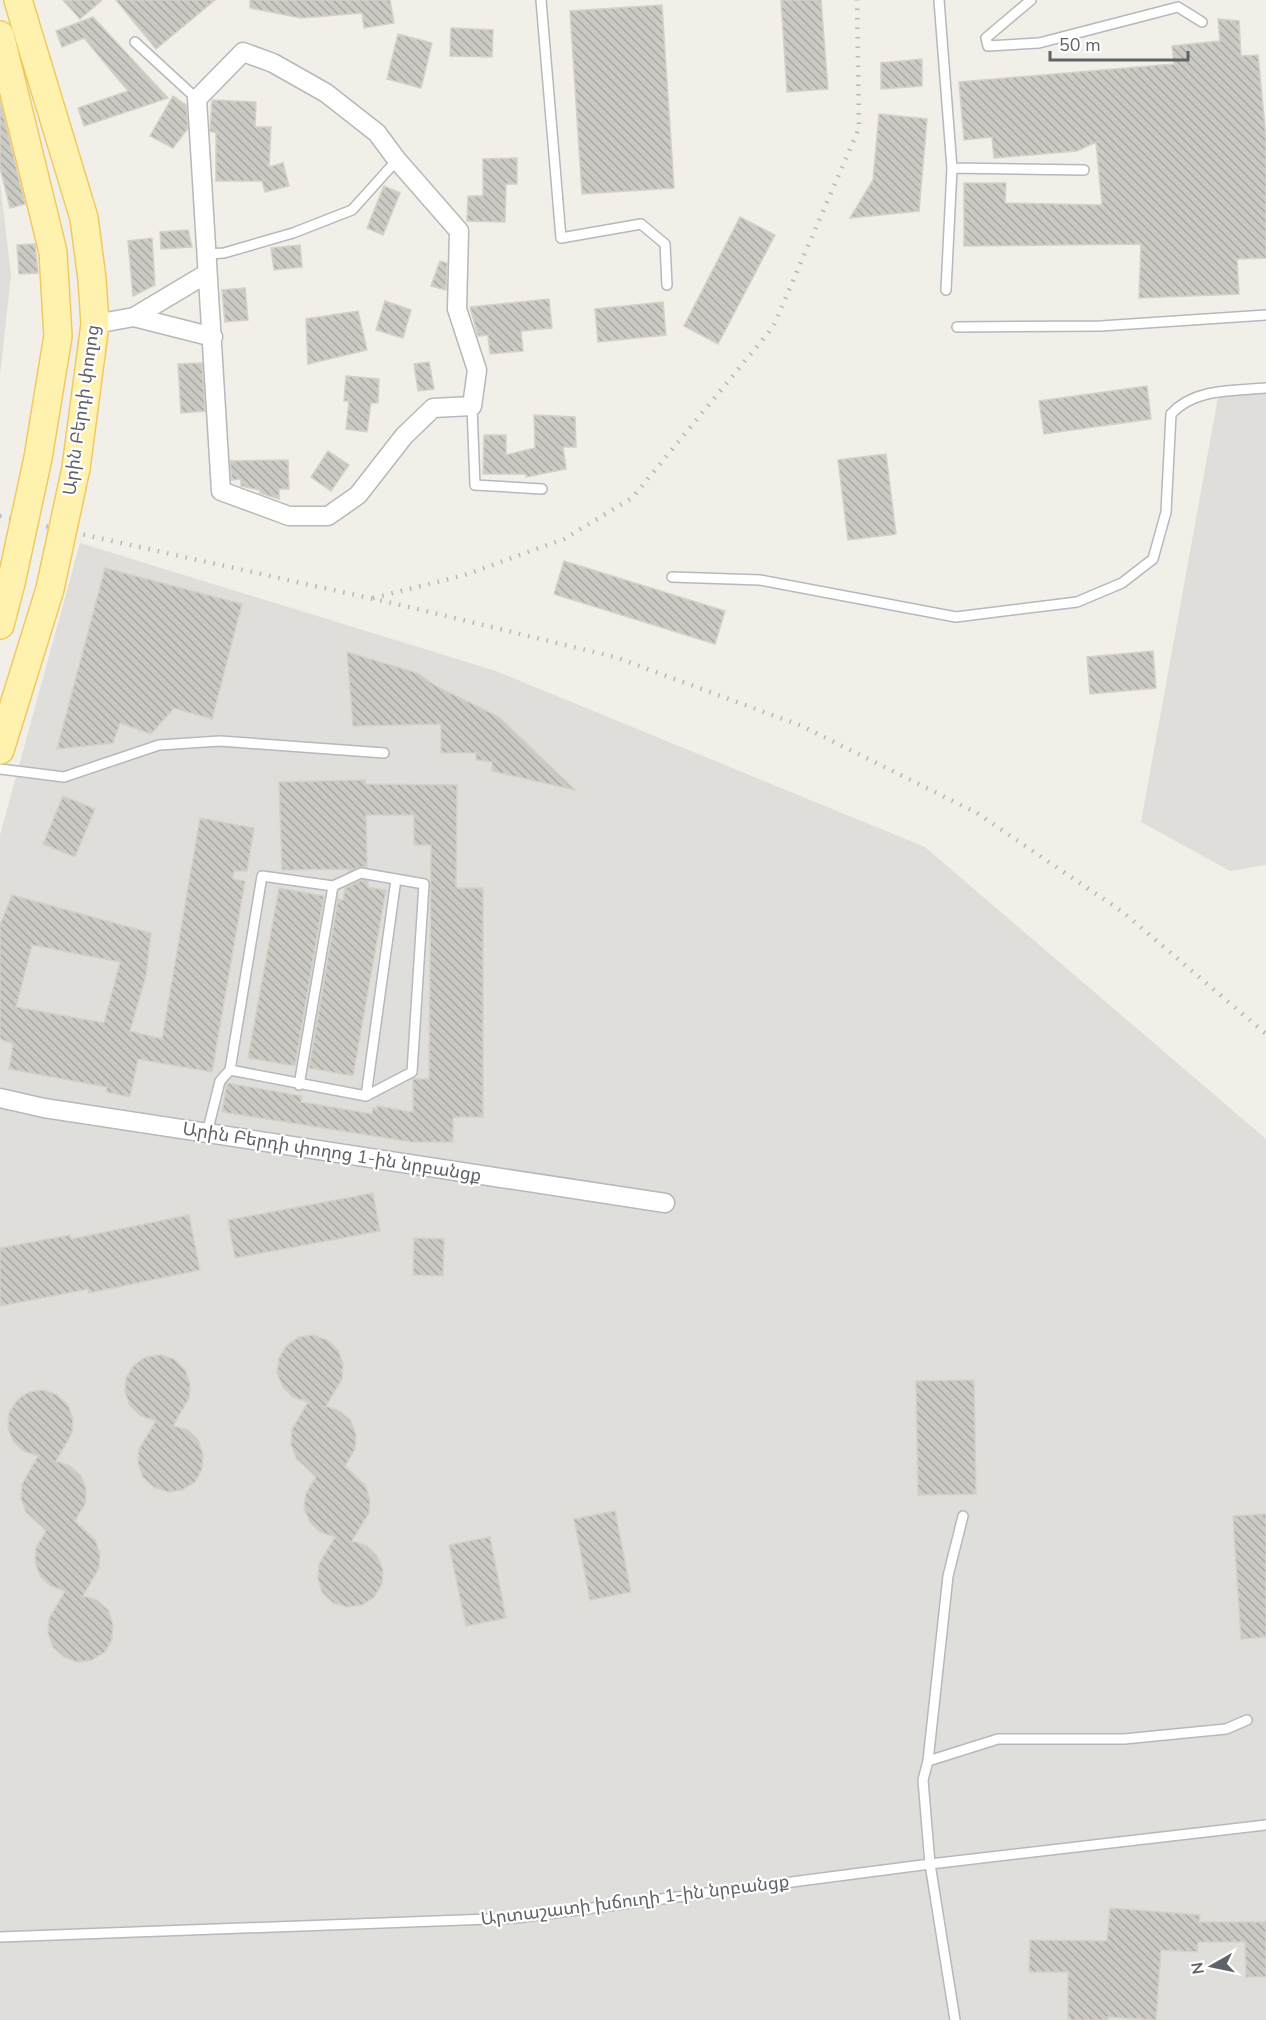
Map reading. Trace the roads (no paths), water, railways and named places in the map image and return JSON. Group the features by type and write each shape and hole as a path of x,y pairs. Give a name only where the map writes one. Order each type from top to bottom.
{"main road":[{"name":"Արին Բերդի փողոց","path":"0,750 50,589 76,468 95,324 84,218 18,0"},
{"name":"Արին Բերդի փողոց","path":"0,34 53,252 58,336 38,458 0,625"}],"street":[{"path":"243,52 273,63 326,93 377,133 397,160 459,231 457,309 477,370 472,406 433,408 404,436 358,495 328,516 289,516 221,491 197,99 243,52"},
{"path":"95,324 134,317 206,274"},
{"path":"134,317 213,337"},
{"name":"Արին Բերդի փողոց 1-ին նրբանցք","path":"0,1098 44,1108 664,1203"}],"lane":[{"path":"541,0 561,238 641,224 665,244 667,285"},
{"path":"939,0 952,168 946,290"},
{"path":"1031,0 986,38 988,46 1039,43 1181,3 1202,22"},
{"path":"135,42 197,99"},
{"path":"207,254 224,253 293,233 352,210 397,160"},
{"path":"952,168 1084,170"},
{"path":"957,327 1101,326 1266,315"},
{"path":"672,577 760,580 956,616 1077,602 1122,583 1153,559 1166,512 1171,414 1183,402 1205,394 1266,388"},
{"path":"472,406 475,485 542,489"},
{"path":"0,769 64,777 159,745 220,741 384,753"},
{"path":"207,1133 220,1081 230,1070 262,876 333,886 361,873 424,884 412,1072 366,1096 230,1070"},
{"path":"366,1096 396,879"},
{"path":"299,1085 333,886"},
{"path":"955,2020 930,1864 923,1780 928,1761 948,1576 963,1516"},
{"path":"928,1761 998,1739 1124,1739 1226,1729 1247,1720"},
{"name":"Արտաշատի խճուղի 1-ին նրբանցք","path":"0,1937 516,1918 930,1864 1266,1825"}],"railway":[{"path":"373,598 465,575 564,539 632,498 773,327 859,128 857,0"},
{"path":"0,516 405,606 615,657 802,726 977,813 1124,913 1266,1034"}]}
